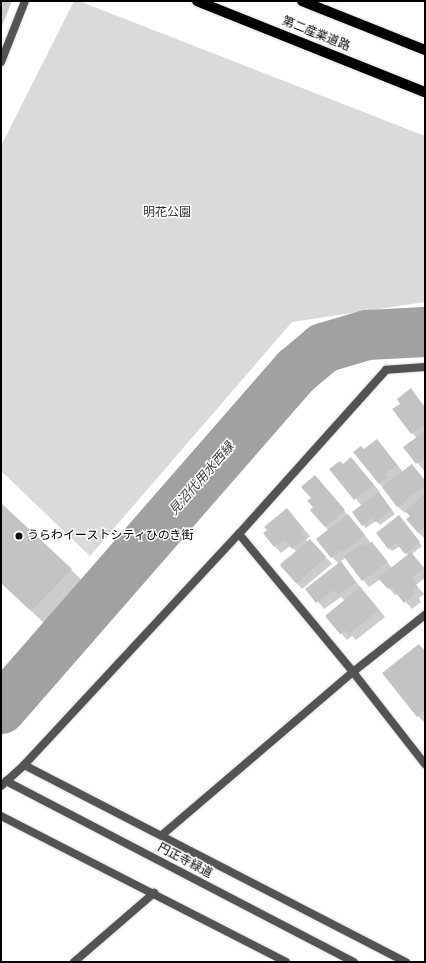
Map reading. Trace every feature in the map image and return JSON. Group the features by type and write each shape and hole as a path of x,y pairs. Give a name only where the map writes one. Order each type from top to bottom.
{"main road":[{"name":"第二産業道路","path":"197,1 425,92"},
{"path":"302,1 425,50"}],"street":[{"path":"1,62 25,1"},
{"path":"3,783 24,765 239,534 386,370 425,367"},
{"path":"239,534 353,672 425,764"},
{"path":"162,835 353,672 425,615"},
{"path":"24,765 406,962"},
{"name":"円正寺緑道","path":"3,783 354,962"},
{"path":"1,816 154,893 286,962"},
{"path":"74,962 154,893"}],"green space":[{"name":"明花公園","path":"74,1 79,1 425,136 425,302 292,322 90,556 1,471 1,146"}],"building":[{"path":"411,388 425,408 425,424 411,434 392,409 400,404 397,399"},
{"path":"425,431 425,458 416,464 403,447"},
{"path":"377,439 397,465 385,474 388,477 379,484 353,452 361,446 364,449"},
{"path":"351,457 374,485 354,500 329,469 340,461 343,464"},
{"path":"412,464 425,481 425,485 397,507 382,487"},
{"path":"315,475 345,510 325,527 310,510 313,507 307,501 311,498 301,487"},
{"path":"379,492 392,510 376,522 372,518 362,526 352,512"},
{"path":"425,494 425,527 418,533 406,519 410,516 405,511"},
{"name":"うらわイーストシティひのき街","path":"1,503 72,569 31,611 1,583"},
{"path":"287,508 304,529 300,533 305,538 292,549 284,539 274,547 263,533 267,530 264,527"},
{"path":"348,514 365,535 344,552 341,550 331,558 316,539"},
{"path":"399,515 420,542 405,554 396,543 388,549 376,533"},
{"path":"310,539 326,557 296,584 280,566"},
{"path":"372,542 388,562 362,581 344,557 363,543 366,546"},
{"path":"411,552 424,568 411,578 418,587 413,591 415,594 404,603 391,587 388,589 378,578"},
{"path":"341,561 356,582 338,595 334,590 316,603 305,589"},
{"path":"360,587 379,610 349,634 345,630 340,634 325,616"},
{"path":"419,644 425,651 425,710 417,717 382,673"}],"waterway":[{"name":"見沼代用水西縁","path":"1,709 296,371 323,348 367,335 425,332"}],"place":[{"name":"うらわイーストシティひのき街","path":"19,536"}]}
